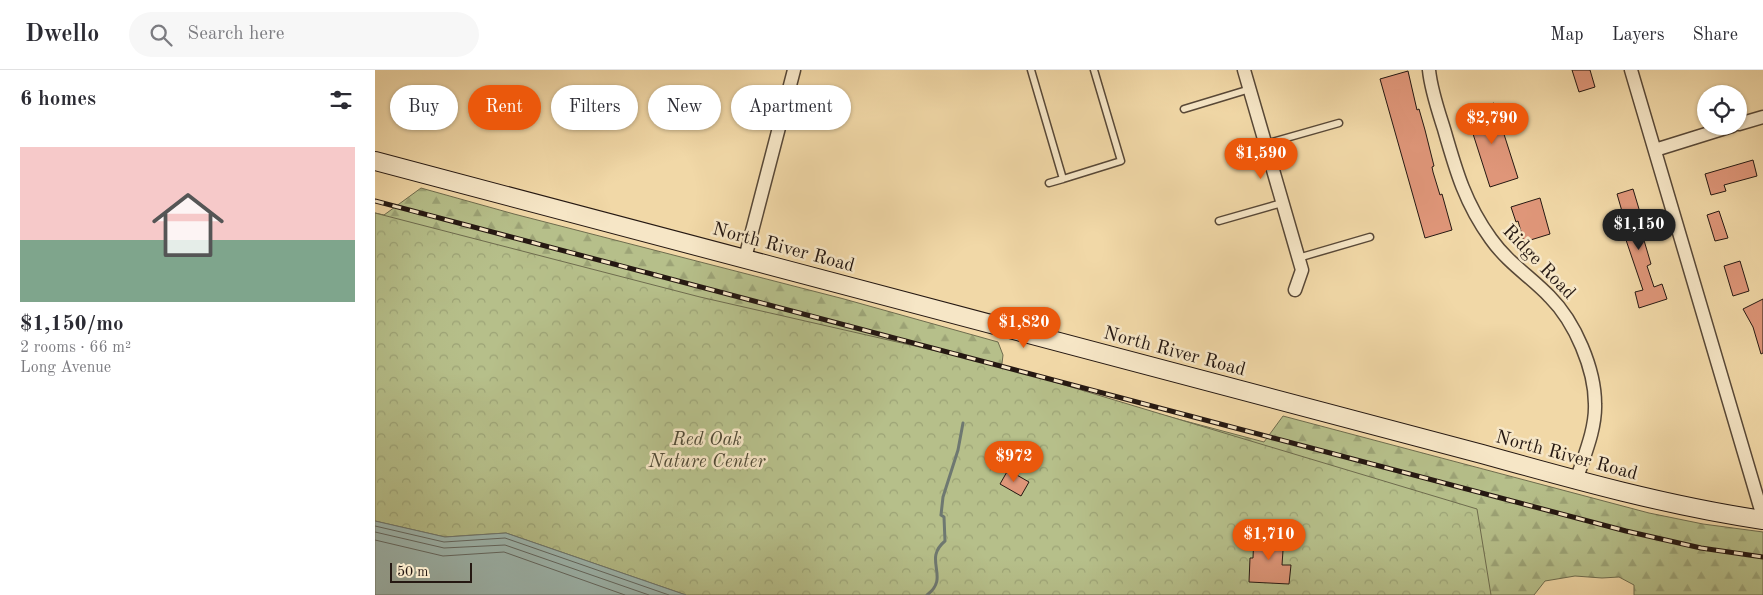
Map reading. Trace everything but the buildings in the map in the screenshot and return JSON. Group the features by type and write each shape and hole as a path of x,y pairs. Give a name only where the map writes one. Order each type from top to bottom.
{"main road":[{"name":"North River Road","path":"375,161 1474,451 1577,480 1682,506 1763,519"}],"street":[{"path":"745,258 794,70"},
{"path":"1244,70 1302,270 1295,290"},
{"name":"Ridge Road","path":"1429,70 1438,110 1455,167 1464,194 1476,217 1508,261 1561,308 1571,323 1584,354 1593,386 1595,404 1593,422 1577,480"},
{"path":"1631,70 1763,519"},
{"path":"1747,122 1763,117"},
{"path":"1655,150 1703,135"}],"lane":[{"path":"1031,70 1063,179"},
{"path":"1049,183 1121,161 1094,70"},
{"path":"1184,109 1250,89"},
{"path":"1265,144 1339,123"},
{"path":"1219,220 1283,203"},
{"path":"1298,258 1370,237"}],"green space":[{"name":"Red Oak Nature Center","path":"421,188 514,214 844,299 998,342 1003,355 1001,372 1264,442 1283,416 1649,513 1703,524 1763,532 1763,595 1634,595 1634,585 1619,577 1575,576 1545,581 1534,595 686,595 506,533 445,537 375,521 375,213 384,215"},
{"name":"Red Oak Nature Center","path":"375,213 700,297 998,365 1477,509 1491,595 686,595 506,533 445,537 375,521"}],"water":[{"path":"375,521 445,537 506,533 686,595 375,595"}],"waterway":[{"path":"927,595 937,582 936,555 945,541 944,517 941,515 943,497 958,450 963,423"}],"railway":[{"path":"375,201 1626,531 1701,548 1763,557"}]}
